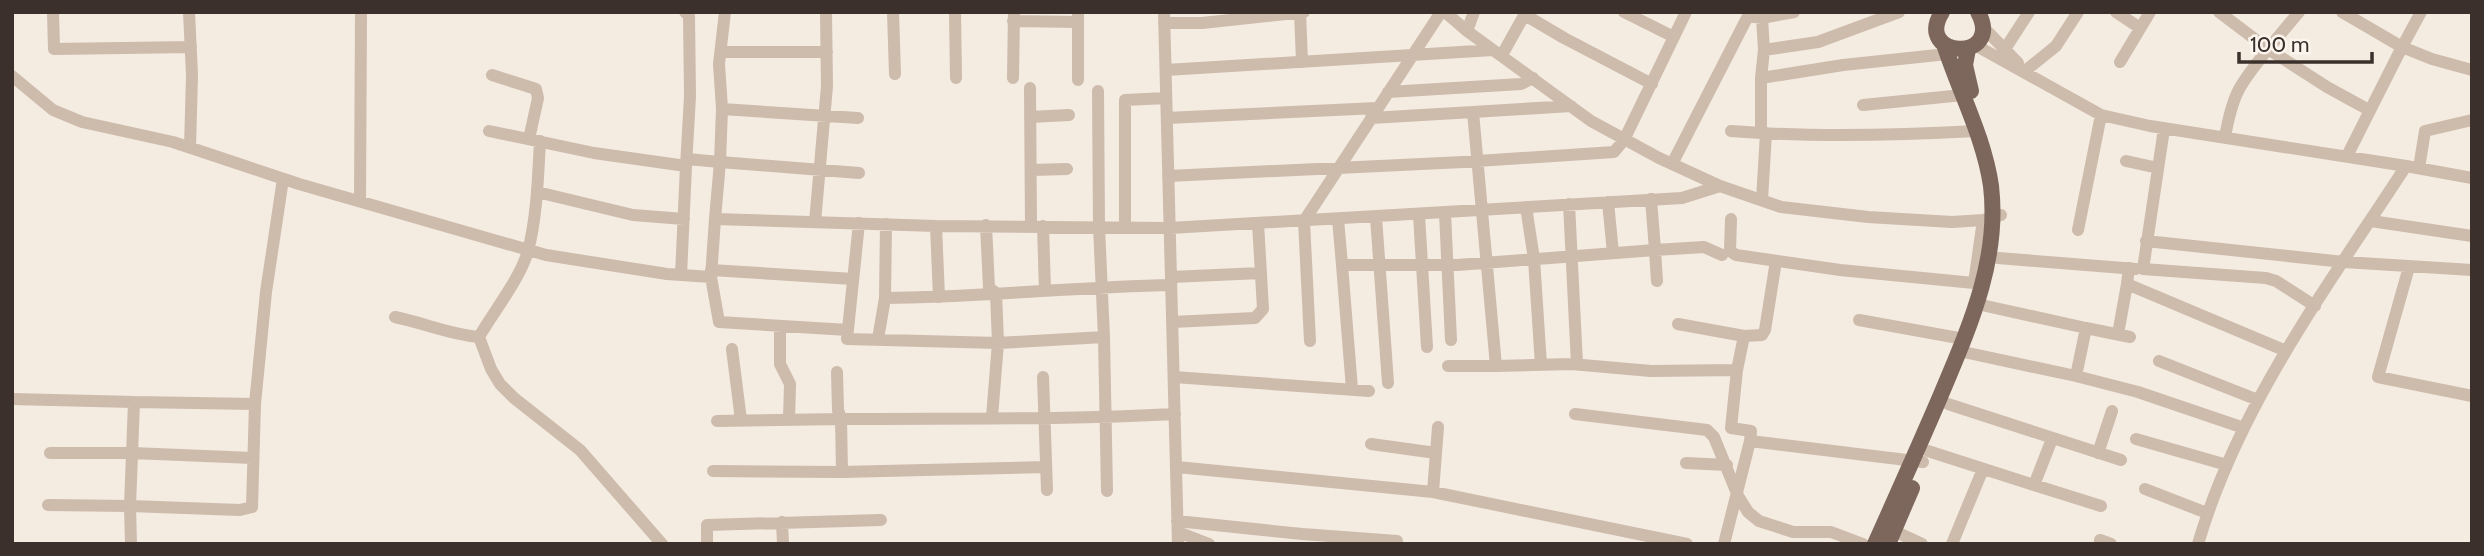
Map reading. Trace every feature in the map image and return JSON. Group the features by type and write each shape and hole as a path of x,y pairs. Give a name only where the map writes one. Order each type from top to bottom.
{"main road":[{"path":"1891,537 1964,348 1986,306 1983,285 1998,258 1990,185 1976,131 1932,12"},
{"path":"1942,12 1937,21 1943,45"},
{"path":"1875,544 1948,404 1983,285 1992,218 2000,183 1965,65 1972,47 1982,34 1981,20"},
{"path":"1943,45 1955,50 1972,47"}],"street":[{"path":"53,12 54,49 191,47"},
{"path":"189,12 190,148"},
{"path":"360,201 361,12"},
{"path":"681,275 691,96 689,16 685,12"},
{"path":"725,12 721,52 720,162 711,273 719,322 848,330"},
{"path":"814,222 825,115 826,12"},
{"path":"894,12 895,74"},
{"path":"956,12 956,78"},
{"path":"1178,532 1164,18 1202,23 1301,12 1302,62"},
{"path":"1311,341 1304,221 1443,12 1571,106 1624,140 1720,186 1781,207 1868,218 1951,222 1992,218"},
{"path":"1467,31 1474,12"},
{"path":"1624,12 1674,37"},
{"path":"1168,176 1614,152 1624,140 1686,12"},
{"path":"1672,164 1744,14 1762,18 1794,12"},
{"path":"1764,50 1818,41 1899,12"},
{"path":"2005,49 2029,12"},
{"path":"2025,71 2056,46 2078,12"},
{"path":"2116,12 2140,28"},
{"path":"2120,62 2150,12"},
{"path":"2219,12 2268,49 2369,110"},
{"path":"2225,137 2230,109 2239,85 2299,12"},
{"path":"2342,12 2402,47 2472,70"},
{"path":"2347,156 2421,12"},
{"path":"1497,52 1525,14 1652,84"},
{"path":"1013,78 1013,17 1078,17 1078,80"},
{"path":"1762,18 1762,200"},
{"path":"1981,20 2025,71"},
{"path":"1761,78 1943,45"},
{"path":"1972,47 2025,71 2101,115 2164,129 2472,178"},
{"path":"721,52 827,52"},
{"path":"1166,70 1413,54 1497,52"},
{"path":"479,337 522,266 528,250 537,192 534,140 538,98 536,89 492,75"},
{"path":"12,76 52,110 82,122 190,148 547,255 681,275 711,273 853,279"},
{"path":"1388,92 1521,84 1533,78"},
{"path":"1030,88 1031,170 1045,291"},
{"path":"1098,91 1107,491"},
{"path":"1863,105 1963,95"},
{"path":"1125,227 1125,100 1166,98"},
{"path":"1167,118 1474,112 1571,106"},
{"path":"722,109 858,118"},
{"path":"1474,112 1496,366"},
{"path":"1030,117 1069,115"},
{"path":"2078,230 2101,115"},
{"path":"2198,544 2207,513 2258,400 2286,351 2371,220 2412,167 2425,131 2472,120"},
{"path":"2143,269 2164,129"},
{"path":"489,131 594,153 687,163 720,162 859,173"},
{"path":"1731,131 1826,137 1976,131"},
{"path":"2126,161 2158,168"},
{"path":"1031,170 1067,169"},
{"path":"48,505 240,510 252,508 255,404 266,292 283,178"},
{"path":"715,219 936,226 1170,228 1682,198 1720,186"},
{"path":"537,192 633,215 684,219"},
{"path":"1651,200 1657,281"},
{"path":"1608,202 1613,253"},
{"path":"1569,204 1577,364"},
{"path":"1526,207 1534,259 1541,365"},
{"path":"1445,213 1451,340"},
{"path":"1419,215 1427,347"},
{"path":"1377,217 1388,383"},
{"path":"1338,219 1352,389"},
{"path":"1731,219 1732,254 1983,285"},
{"path":"2371,220 2472,236"},
{"path":"859,223 847,339 998,343 1104,337"},
{"path":"1172,323 1258,316 1263,309 1258,223"},
{"path":"878,339 885,298 886,224"},
{"path":"986,225 989,288 996,293"},
{"path":"936,226 939,297"},
{"path":"2146,241 2409,267 2472,270"},
{"path":"1342,265 1449,265 1704,247 1722,255"},
{"path":"2255,277 2256,252"},
{"path":"1998,258 2255,277 2276,281 2315,306"},
{"path":"1678,324 1744,336 1762,335 1776,261"},
{"path":"2409,267 2378,377 2472,396"},
{"path":"1986,306 2124,336 2129,268"},
{"path":"885,298 1045,291 1261,273"},
{"path":"2127,284 2286,351"},
{"path":"992,417 998,343 996,293"},
{"path":"395,317 426,324 452,334 479,337"},
{"path":"1858,320 2138,392 2244,428"},
{"path":"780,326 780,364 790,384 789,420"},
{"path":"2076,376 2086,327"},
{"path":"1724,544 1738,496 1751,431 1731,428 1737,370 1744,336"},
{"path":"479,337 500,384 580,450 663,544"},
{"path":"732,349 741,420"},
{"path":"2159,361 2258,400"},
{"path":"1448,366 1577,364 1651,371 1737,370"},
{"path":"837,372 842,472"},
{"path":"1043,377 1047,490"},
{"path":"1174,377 1369,391"},
{"path":"12,399 255,404"},
{"path":"131,544 134,402"},
{"path":"1948,404 2121,460"},
{"path":"2098,453 2112,411"},
{"path":"717,421 992,417 1044,419 1175,414"},
{"path":"1575,414 1702,428 1714,437 1738,496 1748,512 1759,521 1799,533 1831,532 1863,544"},
{"path":"1433,492 1438,426"},
{"path":"2034,485 2052,439"},
{"path":"2136,439 2227,466"},
{"path":"1750,441 1921,458 1983,469 2101,506"},
{"path":"1371,444 1436,453"},
{"path":"50,453 253,458"},
{"path":"1686,463 1727,465"},
{"path":"713,471 842,472 1046,467"},
{"path":"1177,467 1433,492 1687,544"},
{"path":"1952,544 1983,469"},
{"path":"2146,489 2207,513"},
{"path":"707,544 708,525 881,520"},
{"path":"782,522 783,544"},
{"path":"1178,532 1302,534 1327,539 1397,541"},
{"path":"1178,532 1209,544"},
{"path":"1891,537 1922,544"}]}
